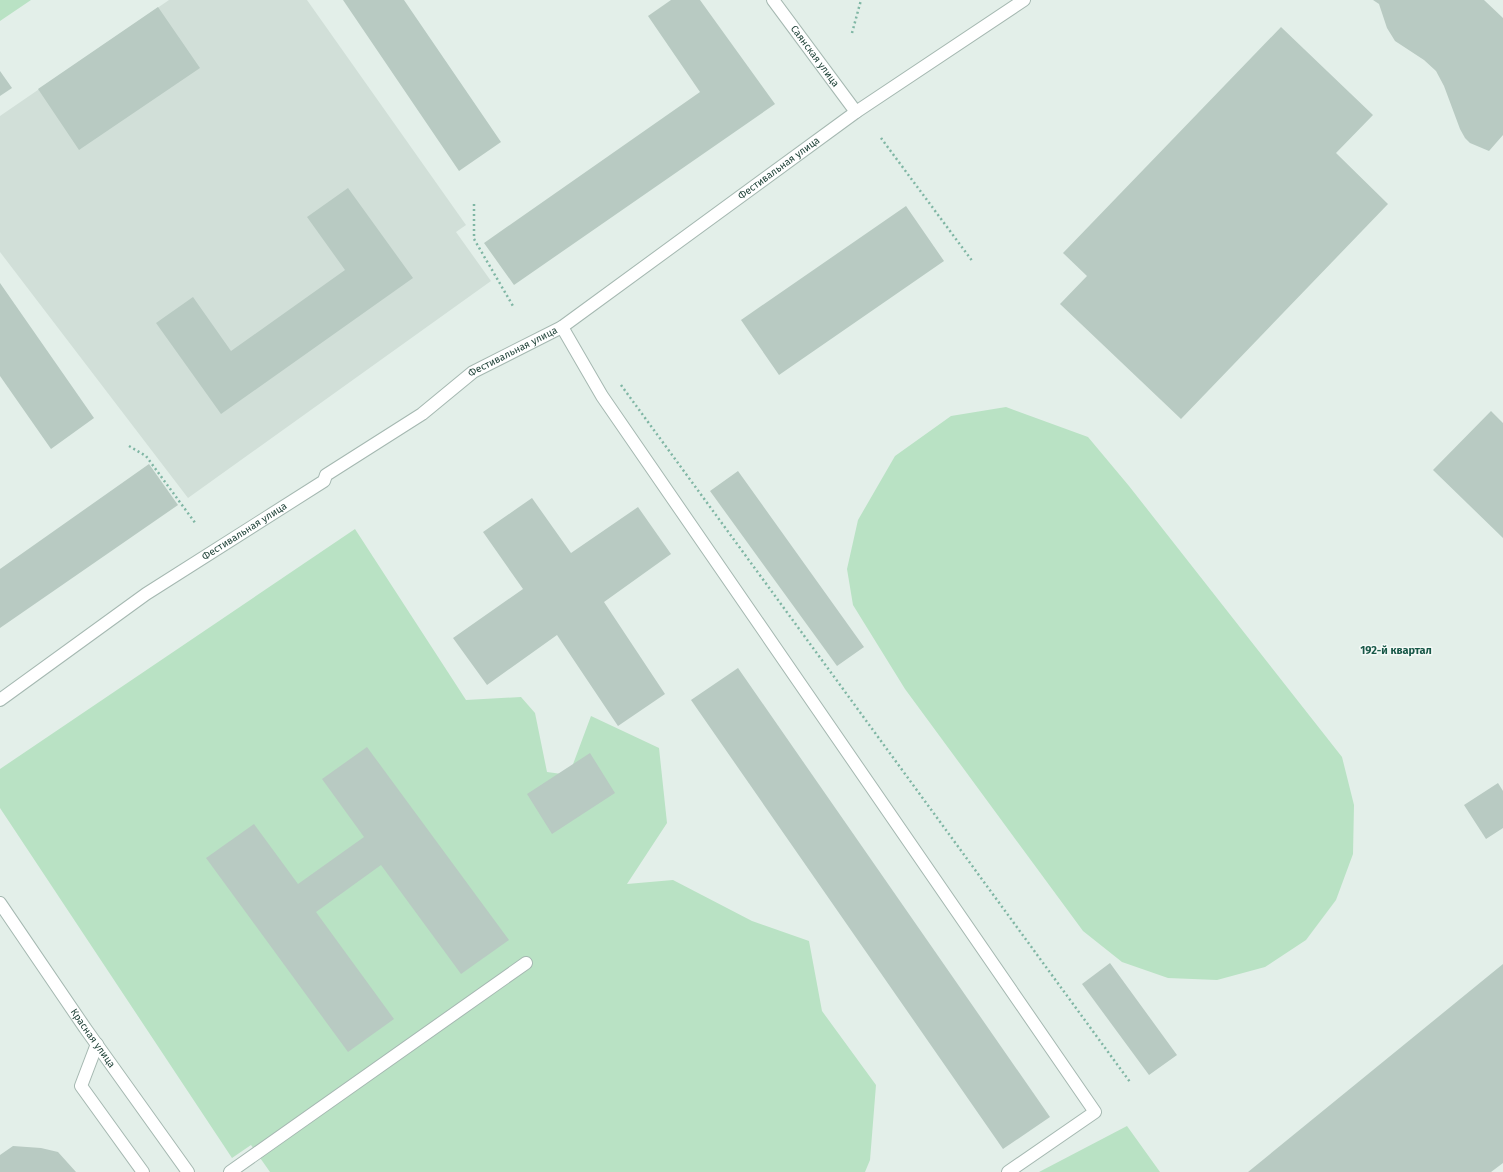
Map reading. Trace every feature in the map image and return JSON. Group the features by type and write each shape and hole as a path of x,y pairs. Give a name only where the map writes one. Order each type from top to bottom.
{"street":[{"name":"Саянская улица","path":"774,0 856,112"},
{"name":"Фестивальная улица","path":"0,700 146,594 324,481 326,475 422,414 473,372 562,327 856,112 1024,0"},
{"path":"562,327 602,396 1096,1112 1008,1172"},
{"name":"Красная улица","path":"0,903 97,1044 188,1172"},
{"path":"230,1172 526,963"},
{"path":"97,1044 81,1086 143,1172"}],"path":[{"path":"852,33 861,0"},
{"path":"881,138 973,262"},
{"path":"474,204 474,239 513,306"},
{"path":"620,383 1130,1082"},
{"path":"129,446 146,456 196,524"}],"shaded area":[{"path":"169,0 307,0 466,225 456,232 491,281 188,498 0,252 0,116"}],"green space":[{"path":"0,0 31,0 0,21"},
{"path":"1006,407 1088,437 1129,486 1342,757 1354,805 1353,854 1336,900 1306,940 1265,967 1217,980 1168,978 1122,962 1083,931 905,689 853,605 847,569 858,520 895,456 951,416"},
{"path":"355,529 466,700 521,697 535,713 547,772 569,775 591,716 659,748 667,823 627,884 673,880 752,921 809,941 822,1011 876,1085 870,1160 865,1172 270,1172 251,1145 232,1158 0,808 0,769"},
{"path":"1127,1126 1160,1172 1039,1172"}],"building":[{"path":"343,0 404,0 501,142 459,171"},
{"path":"671,0 700,0 775,104 514,285 484,243 700,92 648,16"},
{"path":"1373,0 1484,0 1503,18 1503,135 1489,151 1470,143 1465,138 1460,129 1444,86 1436,71 1424,60 1395,41 1387,28 1379,4"},
{"path":"158,7 200,68 79,150 38,89"},
{"path":"1281,27 1373,115 1336,153 1388,204 1181,419 1060,304 1087,276 1063,253"},
{"path":"0,71 12,88 0,96"},
{"path":"348,188 413,278 221,414 156,323 193,297 231,351 345,270 307,217"},
{"path":"906,206 944,261 779,375 741,320"},
{"path":"0,283 94,418 51,449 0,376"},
{"path":"1491,411 1503,423 1503,538 1433,470"},
{"path":"149,464 178,505 0,628 0,569"},
{"path":"738,471 864,647 837,666 710,491"},
{"path":"532,498 571,553 638,507 671,554 604,602 665,694 618,726 557,635 487,685 453,638 523,589 483,532"},
{"path":"738,668 1050,1117 1003,1149 691,700"},
{"path":"367,747 509,940 461,974 381,865 316,912 394,1019 348,1052 206,858 254,824 298,884 364,837 322,779"},
{"path":"590,753 615,793 552,834 527,794"},
{"path":"1498,783 1503,791 1503,828 1486,839 1464,805"},
{"path":"1110,963 1177,1055 1149,1075 1082,984"},
{"path":"1503,964 1503,1163 1491,1172 1248,1172"},
{"path":"13,1146 41,1148 58,1152 76,1172 0,1172 0,1155"}],"district":[{"name":"192-й квартал","path":"1396,650"}]}
